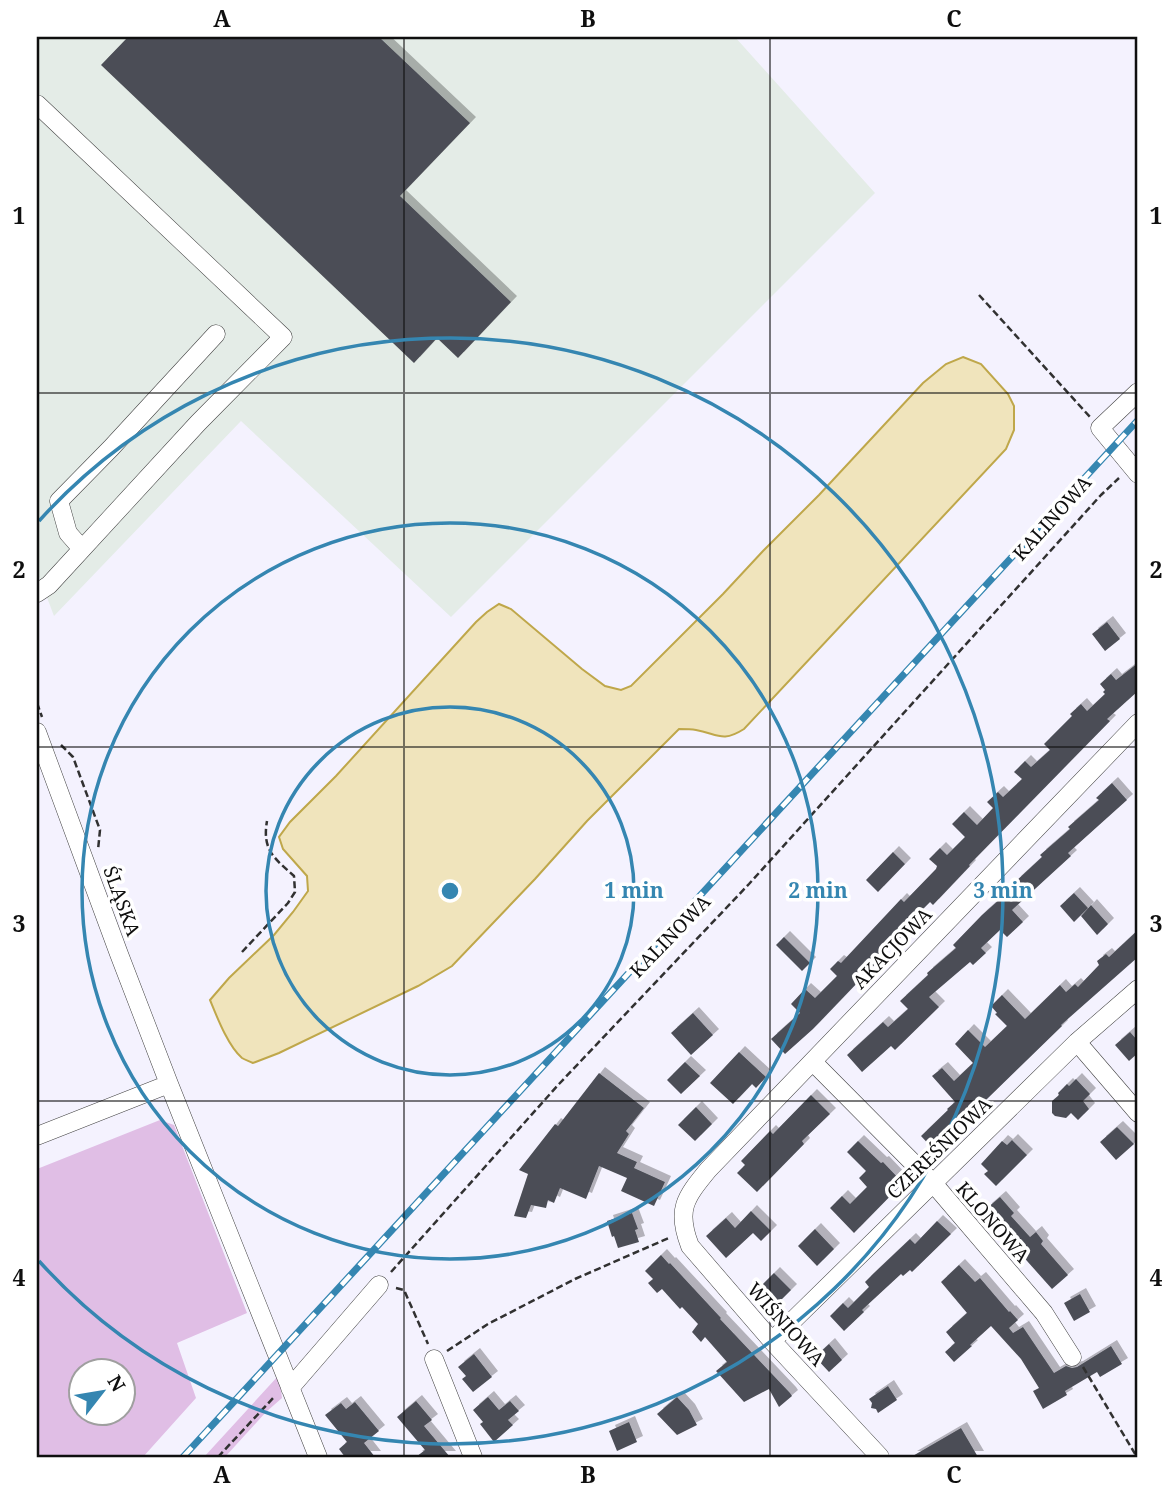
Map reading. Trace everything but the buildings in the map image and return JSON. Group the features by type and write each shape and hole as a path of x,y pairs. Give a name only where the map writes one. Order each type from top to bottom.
{"street":[{"path":"37,104 283,337 198,423 49,585 37,593"},
{"path":"82,549 68,533 59,501 216,334"},
{"path":"1136,471 1100,428 1138,392"},
{"name":"AKACJOWA","path":"684,1232 684,1208 692,1190 708,1170 1138,723"},
{"name":"ŚLĄSKA","path":"37,732 119,954 318,1457"},
{"name":"CZEREŚNIOWA","path":"772,1341 1077,1042 1138,989"},
{"path":"1077,1042 1138,1113"},
{"name":"KLONOWA","path":"813,1062 933,1183 1044,1313 1072,1357"},
{"path":"37,1136 169,1083"},
{"name":"WIŚNIOWA","path":"684,1232 690,1246 772,1341 880,1457"},
{"path":"290,1388 379,1285"},
{"path":"434,1359 473,1457"}],"path":[{"path":"979,295 1100,428"},
{"name":"KALINOWA","path":"379,1285 559,1084 749,884 1101,495 1117,479 1136,471"},
{"path":"242,952 295,892 294,876 276,859 266,844 267,821"},
{"path":"379,1285 404,1290 434,1359 488,1324 575,1279 684,1232"},
{"path":"1072,1357 1078,1360 1136,1457"},
{"path":"218,1457 275,1396 290,1388"}],"shaded area":[{"path":"37,37 735,37 875,193 451,617 241,421 54,616 37,571"},
{"path":"963,357 981,364 1008,394 1014,406 1014,430 1006,449 744,729 725,737 679,729 587,821 452,966 418,986 279,1053 253,1063 237,1053 223,1031 210,1000 274,935 308,891 307,876 283,849 279,837 476,622 499,604 511,609 605,686 621,690 631,686 819,495 923,383 946,364"},
{"path":"160,1120 174,1125 247,1313 177,1343 196,1398 143,1457 37,1457 37,1169"},
{"path":"279,1375 282,1398 225,1457 204,1457"}],"railway":[{"path":"183,1457 1138,420"}]}
